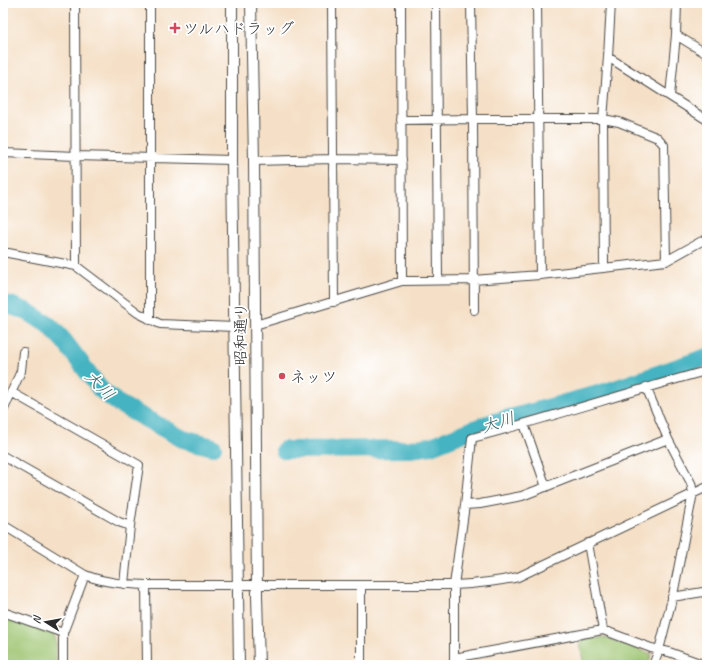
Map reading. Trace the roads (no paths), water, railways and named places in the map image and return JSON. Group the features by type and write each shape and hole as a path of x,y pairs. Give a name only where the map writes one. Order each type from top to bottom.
{"street":[{"path":"75,3 76,266"},
{"path":"150,3 150,320"},
{"name":"昭和通り","path":"232,3 232,160 239,665"},
{"name":"昭和通り","path":"251,3 259,665"},
{"path":"332,3 334,302"},
{"path":"401,3 402,281"},
{"path":"436,3 438,280"},
{"path":"471,3 474,310"},
{"path":"537,3 540,275"},
{"path":"604,268 603,119 611,3"},
{"path":"670,96 676,35 677,3"},
{"path":"676,35 707,54"},
{"path":"608,57 707,120"},
{"path":"401,120 603,119 618,122 658,138 664,145 666,261"},
{"path":"3,153 232,160"},
{"path":"254,161 333,159 402,160"},
{"path":"255,325 402,281 473,280 540,275 666,261 707,239"},
{"path":"3,250 3,252 76,266 138,313 160,324 235,327"},
{"path":"3,411 21,371 24,352"},
{"path":"702,372 472,438 454,586 454,662 603,630 651,648 705,665"},
{"path":"646,388 690,483 693,493 672,597 659,650 653,665"},
{"path":"12,392 139,465 130,526 124,584"},
{"path":"524,424 546,487"},
{"path":"465,505 480,504 522,496 668,438"},
{"path":"3,456 119,522 130,526"},
{"path":"3,525 85,575 96,580 124,584 454,586 481,584 518,577 707,487"},
{"path":"588,543 603,630"},
{"path":"63,665 63,633 85,575"},
{"path":"146,585 147,665"},
{"path":"361,585 362,665"},
{"path":"672,597 707,592"},
{"path":"3,612 63,633"}],"waterway":[{"name":"大川","path":"3,304 28,312 50,326 64,341 101,390 119,404 183,439 213,447"},
{"name":"大川","path":"284,450 410,449 431,446 484,425 609,391 707,357"}],"place":[{"name":"ツルハドラッグ","path":"175,28"},
{"name":"ネッツ","path":"282,376"}]}
